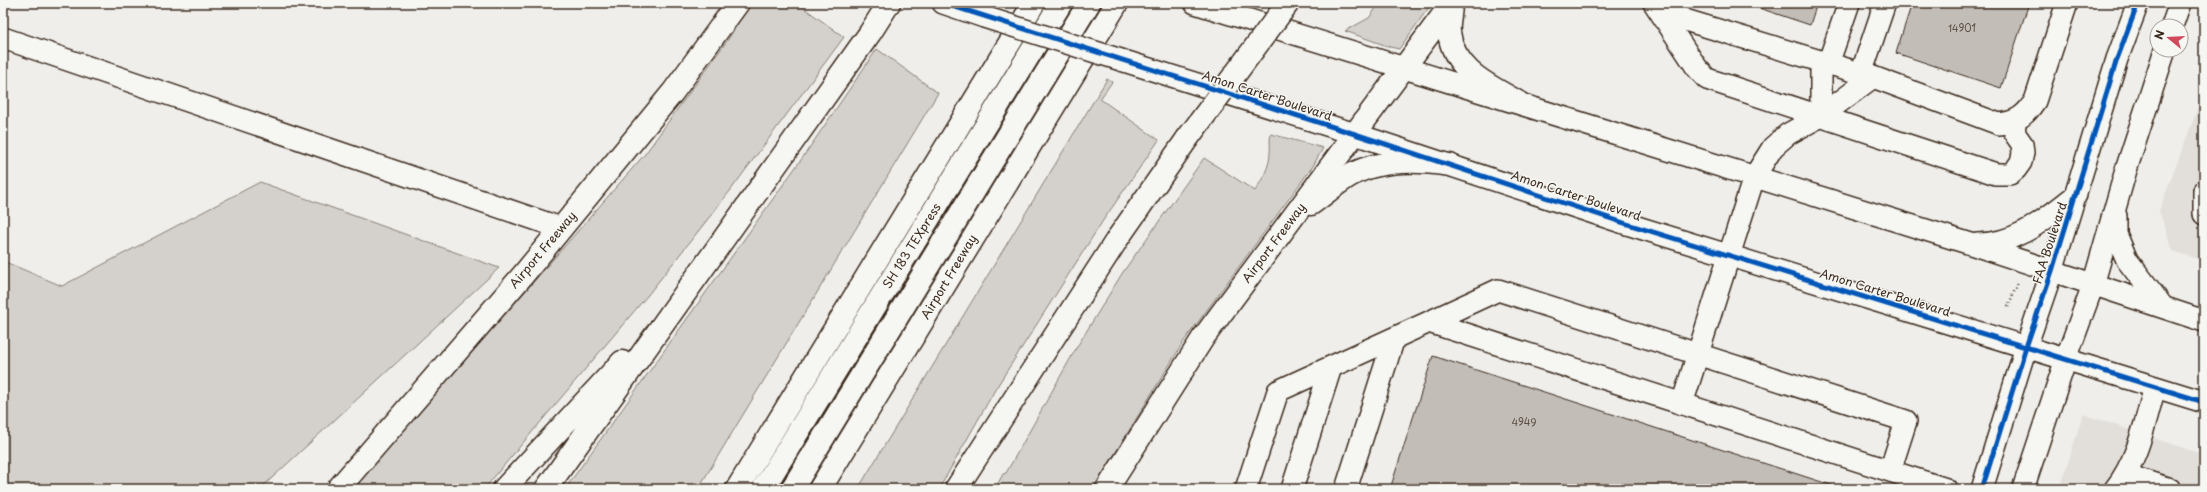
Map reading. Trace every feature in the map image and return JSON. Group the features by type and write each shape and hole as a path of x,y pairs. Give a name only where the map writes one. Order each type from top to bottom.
{"main road":[{"name":"Airport Freeway","path":"338,489 561,228 673,92 738,3"},
{"path":"546,489 670,312 870,33 889,3"},
{"path":"737,489 1034,3"},
{"name":"SH 183 TEXpress","path":"763,489 1061,3"},
{"name":"SH 183 TEXpress","path":"792,489 1089,3"},
{"name":"Airport Freeway","path":"820,489 1117,3"},
{"path":"956,489 1118,238 1187,139 1288,3"},
{"name":"Airport Freeway","path":"1107,489 1203,338 1451,3"},
{"path":"1451,3 1449,32 1456,56 1475,78 1518,102"},
{"path":"1292,218 1351,175 1377,166 1404,161 1450,165"},
{"path":"504,489 573,413 670,312"},
{"path":"969,489 1000,430 1055,335"}],"street":[{"name":"Amon Carter Boulevard","path":"943,3 1731,255 2204,402"},
{"path":"1195,3 1518,102 1971,244 2204,321"},
{"path":"1654,3 1697,68 1707,79 1996,174 2010,174 2021,162 2023,152 2022,144 2014,134 2014,122"},
{"path":"1670,3 1673,11 1685,20 1867,75 1999,124 2014,122 2028,113 2035,102 2067,3"},
{"path":"1821,116 1824,63 1849,3"},
{"path":"1682,404 1731,255 1754,177 1773,147 1788,134 1821,116 1867,75 1885,3"},
{"name":"FAA Boulevard","path":"1982,489 2026,347 2076,195 2117,59 2138,3"},
{"path":"2175,18 2180,3"},
{"path":"3,38 561,228"},
{"path":"2023,489 2066,359 2093,285 2116,204 2162,58"},
{"path":"2204,191 2204,214"},
{"path":"1971,244 1995,244 2018,235 2037,225 2076,195"},
{"path":"2116,204 2116,234 2127,260 2163,307"},
{"path":"1246,489 1278,391 1498,290 1906,421 1890,471"},
{"path":"1429,322 1946,489"},
{"path":"1346,489 1394,338"},
{"path":"1292,489 1331,367"},
{"path":"2155,387 2134,456 2120,482 2170,489"}],"path":[{"path":"2008,307 2018,282"}],"shaded area":[{"path":"750,3 797,3 844,37 730,191 647,296 484,489 353,489 645,154 729,38"},
{"path":"1369,3 1432,3 1399,49 1345,31 1369,18 1376,8"},
{"path":"877,49 938,93 698,489 565,489 803,157"},
{"path":"1107,79 1112,82 1100,99 1159,140 1104,219 996,388 939,489 858,489"},
{"path":"2204,91 2204,261 2173,251 2159,211"},
{"path":"1271,134 1323,148 1313,166 1184,341 1093,489 995,489 1003,474 1006,473 1078,345 1123,272 1204,158 1255,191 1263,178 1269,163"},
{"path":"260,182 499,268 260,489 3,489 3,261 62,286"},
{"path":"2083,414 2204,455 2204,489 2060,489"}],"building":[{"path":"1753,3 1817,3 1810,25 1753,6"},
{"path":"1912,3 2029,3 2001,88 1896,53"},
{"path":"1433,356 1834,486 1833,489 1390,489"}],"cycle path":[{"path":"943,3 1355,134 1624,223 2204,402"},
{"path":"1982,489 2026,347 2052,271 2117,59 2138,3"}]}
